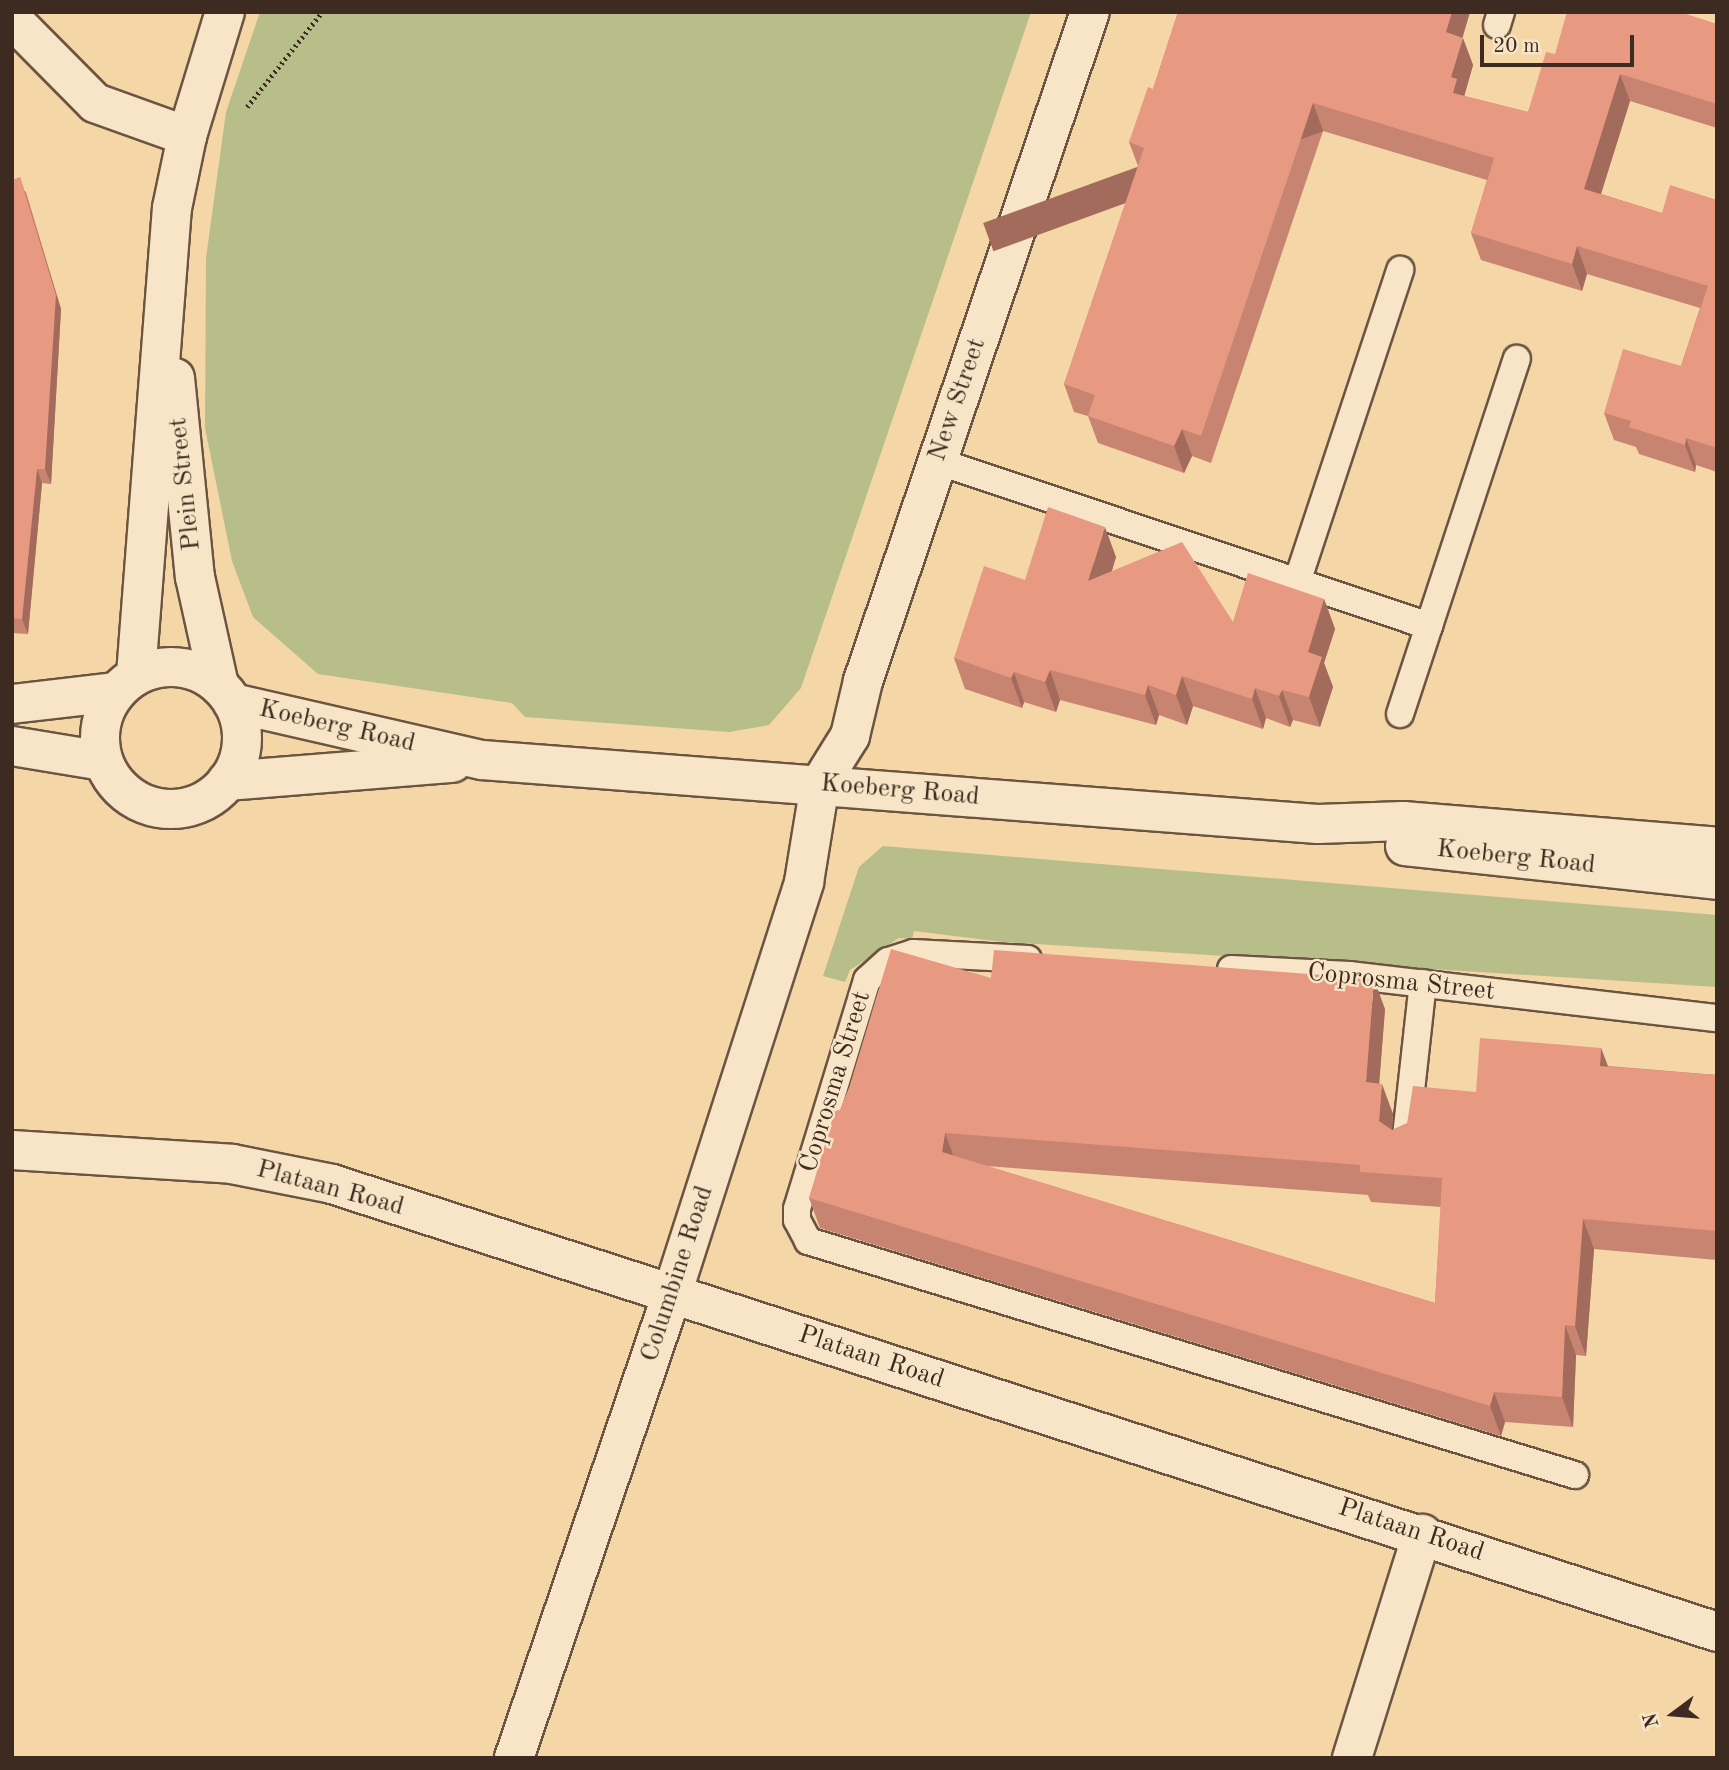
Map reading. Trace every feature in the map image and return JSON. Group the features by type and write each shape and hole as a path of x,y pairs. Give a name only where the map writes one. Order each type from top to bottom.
{"street":[{"name":"Plein Street","path":"126,684 164,282 187,136 225,12"},
{"name":"New Street","path":"820,784 850,736 863,681 1090,12"},
{"path":"12,19 95,103 187,136"},
{"name":"Plein Street","path":"164,282 195,577 226,694"},
{"path":"12,704 126,684 179,667 226,694 241,725 241,749 228,781 202,803 160,809 129,796 103,761 100,725 126,684"},
{"name":"Koeberg Road","path":"226,694 482,760"},
{"path":"12,746 103,761"},
{"name":"Koeberg Road","path":"228,781 482,760 1318,824 1403,821 1717,847"},
{"name":"Columbine Road","path":"513,1758 672,1294 804,882 820,784"},
{"name":"Koeberg Road","path":"1318,824 1394,844 1717,880"},
{"name":"Plataan Road","path":"12,1150 267,1170 332,1184 1422,1534 1717,1632"},
{"path":"1352,1758 1422,1534"}],"lane":[{"path":"1297,582 1401,271"},
{"path":"1400,715 1517,359"},
{"path":"937,461 1429,626"},
{"name":"Coprosma Street","path":"1049,960 914,953 875,970 867,980 797,1209 797,1220 808,1241 1575,1475"},
{"name":"Coprosma Street","path":"1199,967 1423,983 1717,1018"},
{"path":"1405,1145 1423,983"}],"path":[{"path":"239,117 322,12"}],"green space":[{"path":"260,12 1031,12 801,688 769,725 729,732 525,717 512,703 318,674 253,617 232,561 205,428 206,258 226,112"},
{"path":"883,846 1717,915 1717,987 1003,942 914,931 912,939 899,938 850,970 845,982 823,976 859,867"}],"building":[{"path":"1178,12 1452,12 1446,32 1463,38 1451,77 1457,79 1453,93 1528,112 1546,52 1555,54 1567,12 1680,12 1717,24 1717,104 1620,74 1584,189 1662,213 1670,185 1717,200 1717,448 1686,438 1685,445 1629,427 1631,421 1604,413 1623,349 1681,366 1708,286 1577,246 1572,264 1471,233 1494,158 1313,103 1201,436 1182,429 1174,446 1088,416 1095,395 1064,384 1144,148 1129,142 1148,87 1153,89"},
{"path":"20,177 56,295 45,469 37,469 22,619 12,618 12,180"},
{"path":"1048,507 1105,527 1088,581 1182,542 1233,622 1248,573 1324,599 1308,652 1322,657 1309,697 1282,690 1279,696 1255,688 1252,699 1182,676 1176,695 1148,685 1145,695 1050,670 1045,682 1014,672 1011,678 954,658 984,566 1025,580"},
{"path":"891,949 991,978 994,950 1374,979 1366,1082 1382,1084 1379,1121 1392,1130 1407,1124 1413,1086 1476,1092 1480,1038 1601,1048 1600,1066 1717,1075 1717,1231 1583,1219 1575,1326 1565,1325 1562,1397 1494,1392 1490,1406 809,1198 835,1110 840,1110","holes":["945,1133 1360,1165 1360,1172 1442,1178 1435,1303 942,1152"]}]}
